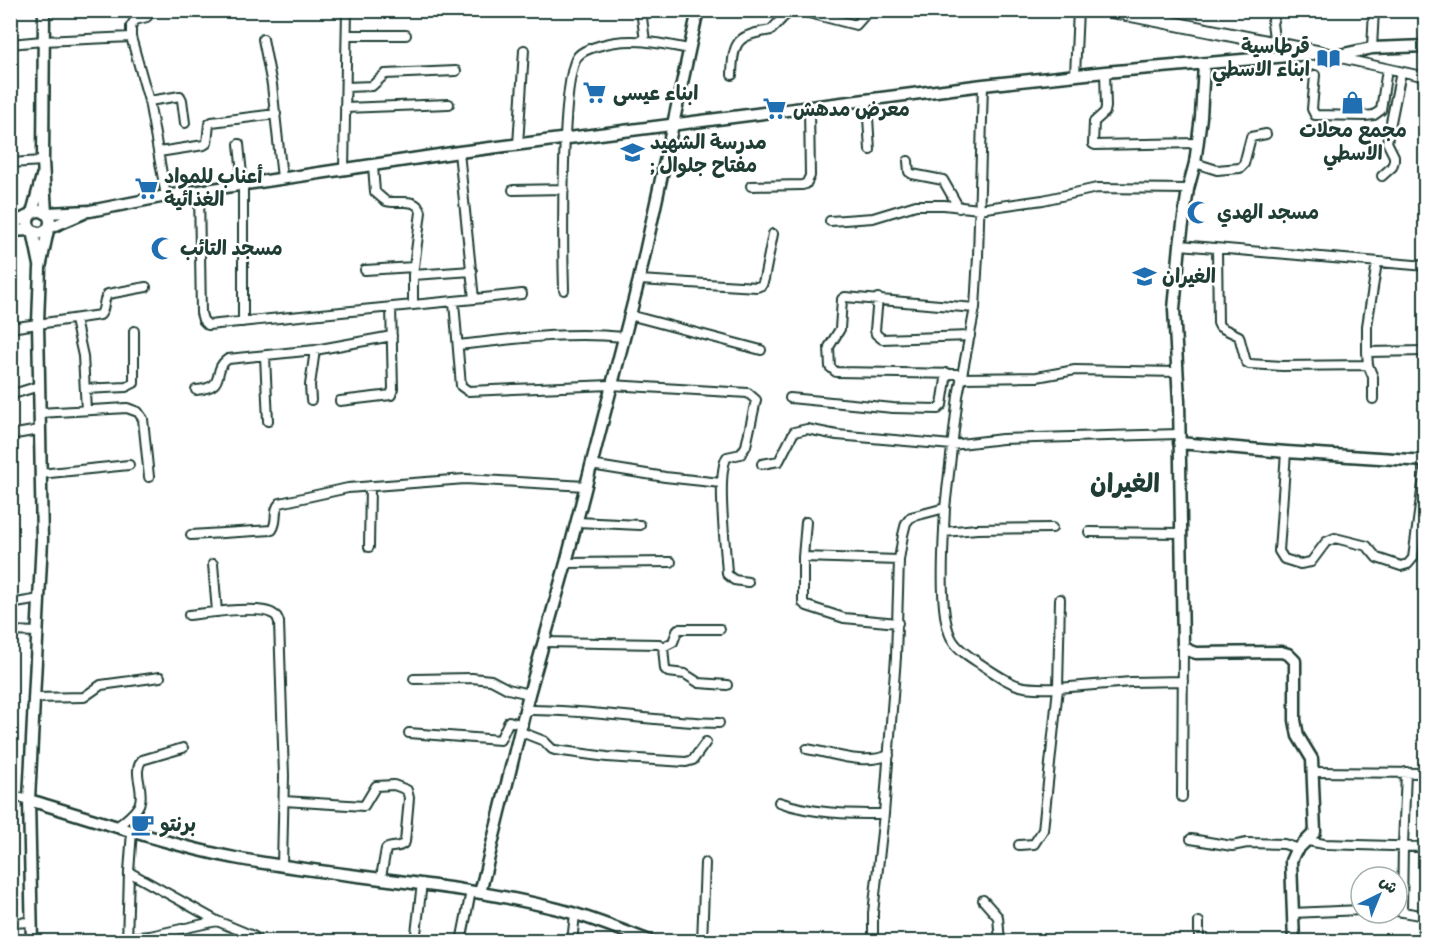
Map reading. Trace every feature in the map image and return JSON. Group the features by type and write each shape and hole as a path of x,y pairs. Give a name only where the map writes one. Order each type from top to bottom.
{"main road":[{"path":"1106,10 1322,53"}],"street":[{"path":"32,942 29,800 42,540 38,323 40,268 51,220 46,213 43,167 44,10"},
{"path":"150,10 147,17 135,20 131,26 131,37 149,100 166,196"},
{"path":"344,170 347,10"},
{"path":"641,10 645,41"},
{"path":"461,942 522,728 529,694 577,522 639,280 698,10"},
{"path":"732,75 737,44 747,35 771,30 788,13 797,10 856,25 866,10"},
{"path":"1075,75 1078,10"},
{"path":"1275,45 1272,23 1277,10"},
{"path":"1372,48 1374,10"},
{"path":"347,35 406,35"},
{"path":"10,44 131,37"},
{"path":"262,39 276,114 282,178"},
{"path":"564,290 565,140 572,66 578,55 605,44 626,40 689,49"},
{"path":"1335,56 1372,48 1425,46"},
{"path":"518,145 524,50"},
{"path":"10,225 38,211 46,213 90,211 166,196 459,152 1075,75 1322,53 1425,77"},
{"path":"1182,797 1182,533 1174,309 1188,189 1195,164 1204,64"},
{"path":"1315,75 1312,109 1315,115 1374,115 1381,110 1387,69"},
{"path":"346,87 372,86 385,74 456,71"},
{"path":"1105,72 1106,107 1105,112 1094,122 1093,144 1197,143"},
{"path":"1382,176 1394,161 1387,142 1401,72"},
{"path":"983,86 975,308 962,376 945,508 946,625 954,643 977,661 1018,687 1058,688 1131,682 1183,681"},
{"path":"149,100 180,96 185,123"},
{"path":"867,101 870,150"},
{"path":"345,108 449,104"},
{"path":"751,186 802,185 808,181 811,143 809,108"},
{"path":"159,152 204,145 207,143 209,124 212,122 276,114"},
{"path":"1195,164 1217,170 1240,168 1244,164 1251,137 1266,134"},
{"path":"239,144 243,185 243,322"},
{"path":"459,152 474,299"},
{"path":"908,161 909,172 912,174 943,180 959,208"},
{"path":"10,163 43,167"},
{"path":"373,166 375,192 383,199 414,203 420,207 413,305"},
{"path":"40,268 32,231 28,223 43,167"},
{"path":"830,221 873,218 916,205 979,209 1043,200 1097,188 1188,189"},
{"path":"513,190 564,189"},
{"path":"199,192 203,320 208,325 522,294"},
{"path":"10,231 40,233 90,211"},
{"path":"639,280 762,285 773,234"},
{"path":"1180,245 1425,266"},
{"path":"1217,249 1218,323 1220,327 1238,334 1246,362 1282,366 1368,365"},
{"path":"1373,399 1373,376 1368,365 1366,326 1377,262"},
{"path":"365,270 472,271"},
{"path":"10,328 100,315 104,310 105,298 108,294 146,286"},
{"path":"975,308 848,296 842,299 840,329 829,347 831,369 839,373 947,373 962,376 1037,377 1074,370 1177,372"},
{"path":"878,298 875,330 882,339 970,336"},
{"path":"454,302 461,386 468,391 611,385 752,394 756,400 747,446 741,454 727,457 721,483 727,574 734,580 748,582"},
{"path":"340,401 391,395 393,389 391,307"},
{"path":"629,315 761,350"},
{"path":"75,320 83,356 86,410"},
{"path":"85,389 126,387 134,382 134,331"},
{"path":"458,345 567,334 591,333 624,337"},
{"path":"196,390 213,386 217,381 222,363 228,359 315,350 392,336"},
{"path":"311,400 310,385 315,350"},
{"path":"1367,352 1425,351"},
{"path":"265,356 268,421"},
{"path":"790,398 884,407 938,409 942,405 947,373"},
{"path":"10,395 39,386"},
{"path":"39,413 127,408 141,415 149,477"},
{"path":"762,464 779,461 794,432 807,429 837,435 952,445 1002,439 1179,439 1286,452 1425,461 1413,558 1408,564 1401,566 1377,558 1367,546 1335,538 1326,542 1311,561 1300,564 1284,559 1279,551 1286,452"},
{"path":"10,435 39,430"},
{"path":"40,474 129,465"},
{"path":"591,465 664,477 721,483"},
{"path":"191,535 272,530 276,523 274,512 280,503 348,488 465,479 585,486"},
{"path":"369,547 370,486"},
{"path":"873,942 873,913 885,814 898,623 899,560 903,535 910,517 945,508"},
{"path":"577,522 640,525"},
{"path":"806,522 803,603 844,618 898,623"},
{"path":"944,532 1052,528"},
{"path":"1089,532 1182,533"},
{"path":"803,558 899,560"},
{"path":"566,563 671,562"},
{"path":"213,564 217,612"},
{"path":"10,604 40,599"},
{"path":"1019,845 1034,844 1043,830 1058,688 1060,600"},
{"path":"189,615 264,611 272,613 279,622 284,801 282,866"},
{"path":"544,642 652,643 663,647 673,642 677,631 681,628 720,629"},
{"path":"10,630 38,632"},
{"path":"1183,646 1196,653 1272,651 1288,654 1293,658 1296,666 1295,720 1298,736 1312,759 1315,832 1293,856 1290,866 1294,942"},
{"path":"663,647 665,669 668,672 685,674 699,683 727,685"},
{"path":"34,698 84,697 101,685 160,677"},
{"path":"414,679 491,680 508,689 529,694"},
{"path":"526,710 580,712 692,723 719,723"},
{"path":"409,733 500,740 509,721 555,750 607,757 686,762 693,760 706,742"},
{"path":"118,826 138,807 140,801 137,769 142,760 183,748"},
{"path":"807,749 857,759 881,758 889,755"},
{"path":"1312,772 1425,772"},
{"path":"1402,865 1406,772"},
{"path":"284,801 364,806 376,786 394,785 407,790 409,798 405,842 401,846 386,849 381,877"},
{"path":"10,795 195,849 282,866 422,883 532,903 575,914 652,942"},
{"path":"779,802 812,811 841,814 885,814"},
{"path":"132,831 127,940 217,921"},
{"path":"1191,839 1232,846 1247,843 1284,843 1299,849"},
{"path":"1308,842 1425,847"},
{"path":"702,942 705,863"},
{"path":"129,872 217,921 258,940"},
{"path":"416,942 422,883"},
{"path":"983,900 998,917 1000,942"},
{"path":"1292,913 1349,911"},
{"path":"1409,913 1425,916"},
{"path":"572,942 575,914"},
{"path":"10,923 32,922"},
{"path":"1198,942 1199,922"}],"place":[{"name":"قرطاسية ابناء الاسطي","path":"1328,58"},
{"name":"ابناء عيسى","path":"595,93"},
{"name":"مجمع محلات الاسطي","path":"1353,103"},
{"name":"معرض مدهش","path":"775,109"},
{"name":"مدرسة الشهيد ; مفتاح جلوال","path":"632,153"},
{"name":"أعناب للمواد الغذائية","path":"146,188"},
{"name":"مسجد الهدي","path":"1199,212"},
{"name":"مسجد التائب","path":"162,248"},
{"name":"الغيران","path":"1144,276"},
{"name":"برنتو","path":"142,824"}],"district":[{"name":"الغيران","path":"1125,483"}]}
